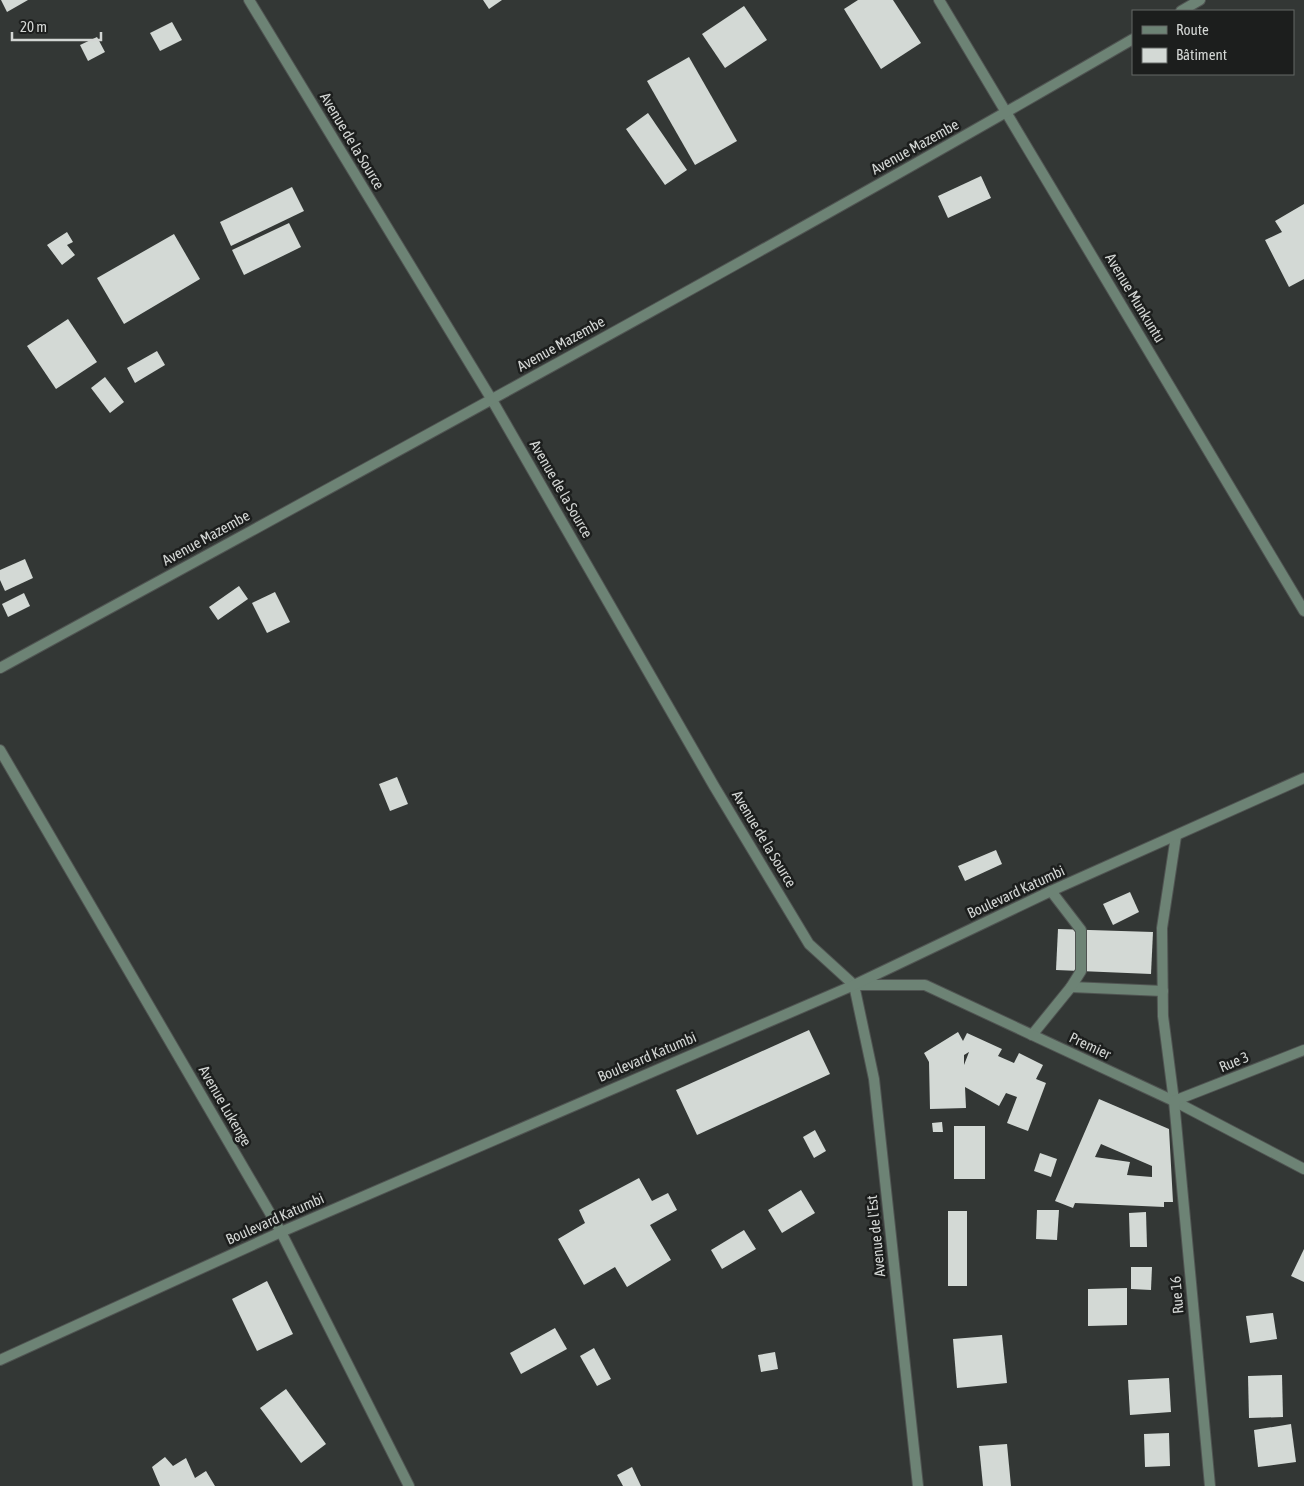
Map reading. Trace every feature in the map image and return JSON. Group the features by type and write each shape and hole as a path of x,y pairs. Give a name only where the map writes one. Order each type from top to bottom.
{"street":[{"name":"Avenue de la Source","path":"249,0 492,400 714,786 809,944 854,984"},
{"name":"Avenue Munkuntu","path":"939,0 1304,611"},
{"path":"1183,10 1200,0"},
{"name":"Avenue Mazembe","path":"0,668 492,400 1007,112 1132,40"},
{"name":"Avenue Lukenge","path":"0,750 281,1232 409,1486"},
{"name":"Boulevard Katumbi","path":"0,1360 281,1232 854,984 1051,891 1304,778"},
{"name":"Rue 16","path":"1176,836 1162,928 1163,1016 1174,1101 1210,1486"},
{"path":"1032,1035 1071,987 1080,971 1080,930 1051,891"},
{"name":"Premier","path":"854,984 925,985 1174,1101 1304,1169"},
{"name":"Avenue de l'Est","path":"854,984 874,1079 918,1486"},
{"path":"1071,987 1163,991"},
{"name":"Rue 3","path":"1174,1101 1304,1050"}],"building":[{"path":"1,0 28,0 7,12"},
{"path":"483,0 502,0 489,9"},
{"path":"858,0 893,0 921,43 881,69 844,9"},
{"path":"744,6 767,40 725,68 702,34"},
{"path":"172,22 182,40 160,51 150,33"},
{"path":"97,37 105,52 88,61 80,45"},
{"path":"689,57 737,141 695,165 647,81"},
{"path":"648,113 687,170 665,185 626,129"},
{"path":"981,176 991,198 948,218 938,196"},
{"path":"292,187 304,211 231,246 220,222"},
{"path":"1304,204 1304,279 1289,287 1265,240 1282,232 1275,221"},
{"path":"289,223 301,247 244,275 232,250"},
{"path":"67,232 73,242 67,245 75,255 62,265 47,245"},
{"path":"174,234 200,279 124,324 97,278"},
{"path":"68,319 97,362 56,389 27,346"},
{"path":"157,351 165,365 135,383 127,368"},
{"path":"105,377 124,402 110,413 91,388"},
{"path":"25,559 33,578 5,591 0,580 0,570"},
{"path":"239,586 248,599 218,620 209,607"},
{"path":"275,592 290,622 267,633 252,603"},
{"path":"24,593 30,606 8,617 2,604"},
{"path":"397,777 408,804 390,811 379,784"},
{"path":"996,850 1002,864 965,881 958,866"},
{"path":"1130,892 1139,912 1113,925 1103,904"},
{"path":"1058,929 1153,932 1151,974 1056,970"},
{"path":"809,1030 830,1074 697,1135 676,1090"},
{"path":"958,1032 963,1041 967,1033 1002,1049 998,1056 1014,1063 1019,1053 1043,1065 1036,1079 1046,1083 1028,1131 1007,1123 1017,1097 1006,1093 999,1106 965,1087 966,1108 930,1109 929,1062 924,1053","holes":["969,1052 964,1065 964,1055"]},
{"path":"1099,1099 1169,1129 1173,1202 1164,1202 1164,1207 1075,1203 1073,1208 1055,1201","holes":["1101,1144 1152,1166 1152,1177 1127,1175 1130,1162 1095,1157"]},
{"path":"942,1122 943,1132 933,1132 932,1123"},
{"path":"954,1126 985,1126 985,1179 954,1179"},
{"path":"815,1130 826,1151 814,1158 803,1137"},
{"path":"1040,1153 1057,1159 1051,1177 1034,1171"},
{"path":"639,1178 652,1201 668,1193 677,1210 650,1225 671,1260 627,1287 615,1267 584,1285 558,1239 585,1223 579,1210"},
{"path":"801,1190 815,1213 782,1233 768,1210"},
{"path":"1037,1210 1059,1210 1057,1240 1036,1239"},
{"path":"948,1211 967,1211 967,1286 948,1286"},
{"path":"1146,1212 1147,1247 1130,1247 1129,1213"},
{"path":"744,1230 756,1249 722,1269 711,1250"},
{"path":"1304,1249 1304,1282 1291,1276"},
{"path":"1131,1267 1152,1267 1151,1290 1131,1289"},
{"path":"267,1281 293,1334 257,1351 232,1299"},
{"path":"1127,1288 1127,1325 1088,1326 1088,1289"},
{"path":"1273,1313 1277,1339 1250,1343 1246,1316"},
{"path":"555,1328 567,1349 521,1374 510,1353"},
{"path":"1002,1335 1007,1383 957,1388 953,1339"},
{"path":"594,1348 611,1379 597,1386 580,1356"},
{"path":"775,1352 778,1369 761,1372 758,1355"},
{"path":"1282,1375 1283,1417 1249,1418 1248,1376"},
{"path":"1169,1378 1171,1412 1130,1415 1128,1380"},
{"path":"286,1389 326,1444 301,1463 260,1408"},
{"path":"1291,1424 1296,1462 1258,1467 1254,1430"},
{"path":"1169,1433 1170,1466 1145,1467 1144,1434"},
{"path":"1007,1444 1011,1486 983,1486 979,1446"},
{"path":"165,1457 173,1466 186,1458 195,1478 206,1471 215,1486 160,1486 152,1467"},
{"path":"632,1467 641,1486 623,1486 617,1475"}]}
